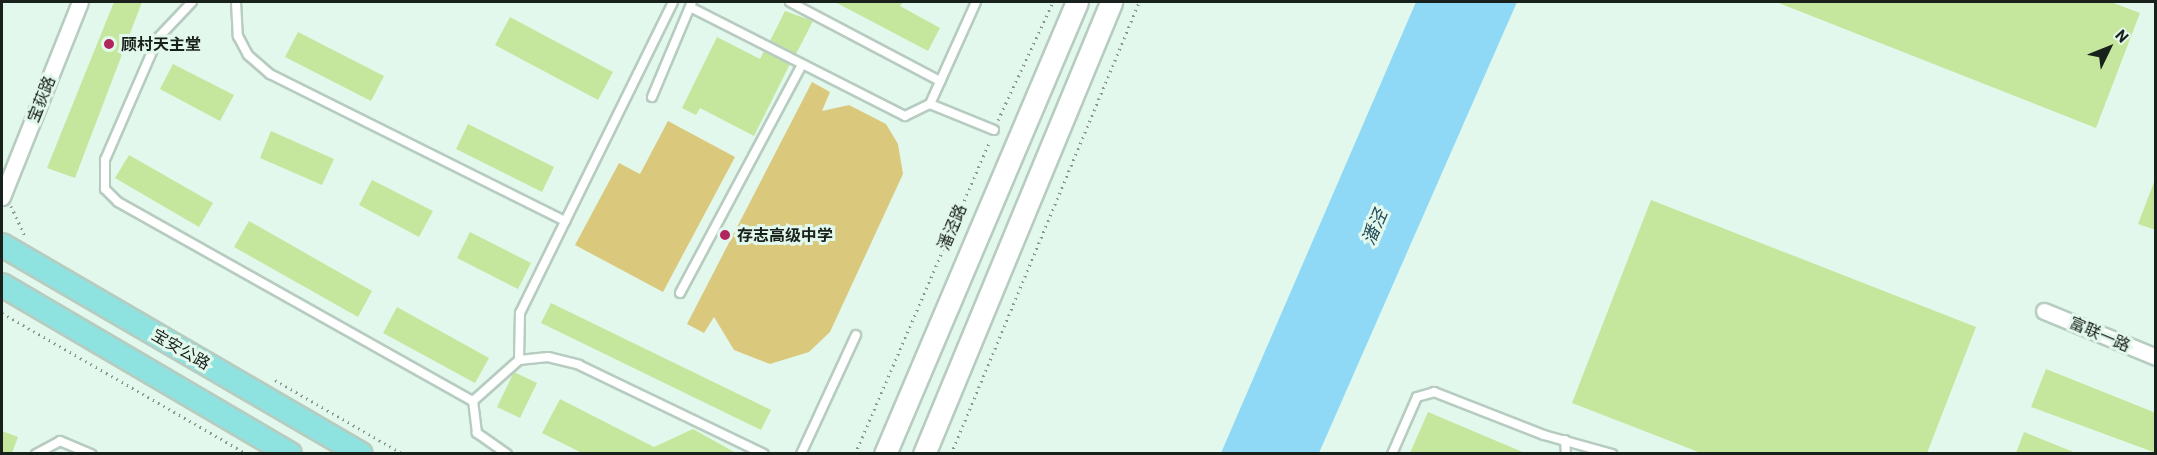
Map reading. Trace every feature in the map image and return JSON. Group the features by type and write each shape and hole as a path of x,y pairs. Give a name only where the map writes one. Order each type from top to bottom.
{"main road":[{"name":"潘泾路","path":"885,453 1077,2"},
{"path":"924,453 1111,2"},
{"name":"宝安公路","path":"2,245 361,453"},
{"path":"2,285 290,453"}],"street":[{"name":"宝荻路","path":"2,197 80,2"},
{"name":"富联一路","path":"2044,311 2156,357"}],"lane":[{"path":"192,2 158,38 105,160 105,189 118,202 473,401"},
{"path":"236,2 238,36 248,55 270,74 565,221"},
{"path":"519,360 520,313 673,2"},
{"path":"790,2 940,81"},
{"path":"652,97 691,4 893,115 905,116 930,104 976,2"},
{"path":"680,292 801,66"},
{"path":"930,104 994,130"},
{"path":"801,453 856,335"},
{"path":"473,401 519,360 563,359 748,451 764,453"},
{"path":"1392,453 1424,392 1565,440 1612,453"},
{"path":"473,401 477,433 507,453"},
{"path":"1565,440 1566,453"},
{"path":"36,453 60,441 91,453"}],"path":[{"name":"潘泾路","path":"855,453 994,130 1053,2"},
{"path":"951,453 1139,2"},
{"path":"18,210 19,228 29,240"},
{"path":"2,313 247,453"}],"shaded area":[{"path":"812,82 830,92 822,111 849,105 886,124 898,144 903,174 830,332 809,352 770,364 734,350 714,317 704,333 687,324"},
{"path":"668,121 735,157 663,292 575,245 619,163 640,174"}],"water":[{"name":"潘泾","path":"1416,2 1517,2 1319,453 1221,453"}],"building":[{"path":"114,2 142,2 75,178 47,168"},
{"path":"835,2 903,2 900,6 940,28 928,51"},
{"path":"1776,2 2111,2 2140,13 2096,128"},
{"path":"785,11 813,21 796,54 770,41"},
{"path":"510,17 613,72 598,100 495,45"},
{"path":"298,32 384,76 371,101 285,57"},
{"path":"717,37 760,59 764,51 790,64 754,136 700,108 696,115 682,108"},
{"path":"173,64 234,95 220,121 160,89"},
{"path":"468,124 554,167 542,192 456,149"},
{"path":"271,131 334,159 322,185 260,158"},
{"path":"129,155 213,203 199,227 115,178"},
{"path":"372,180 433,211 419,237 359,205"},
{"path":"2154,182 2156,182 2156,230 2138,224"},
{"path":"1651,200 1976,327 1927,453 1701,453 1572,403"},
{"path":"249,221 372,291 358,317 234,247"},
{"path":"470,232 531,263 518,289 457,258"},
{"path":"551,303 771,410 761,430 541,323"},
{"path":"397,307 489,358 475,383 383,333"},
{"path":"2046,369 2156,413 2156,453 2031,407"},
{"path":"514,372 537,383 520,418 497,407"},
{"path":"560,399 654,447 693,429 736,453 582,453 542,433"},
{"path":"1428,412 1525,453 1410,453"},
{"path":"2,431 18,437 12,453 2,453"},
{"path":"2024,432 2076,453 2016,453"}],"place":[{"name":"顾村天主堂","path":"109,44"},
{"name":"存志高级中学","path":"725,235"}]}
